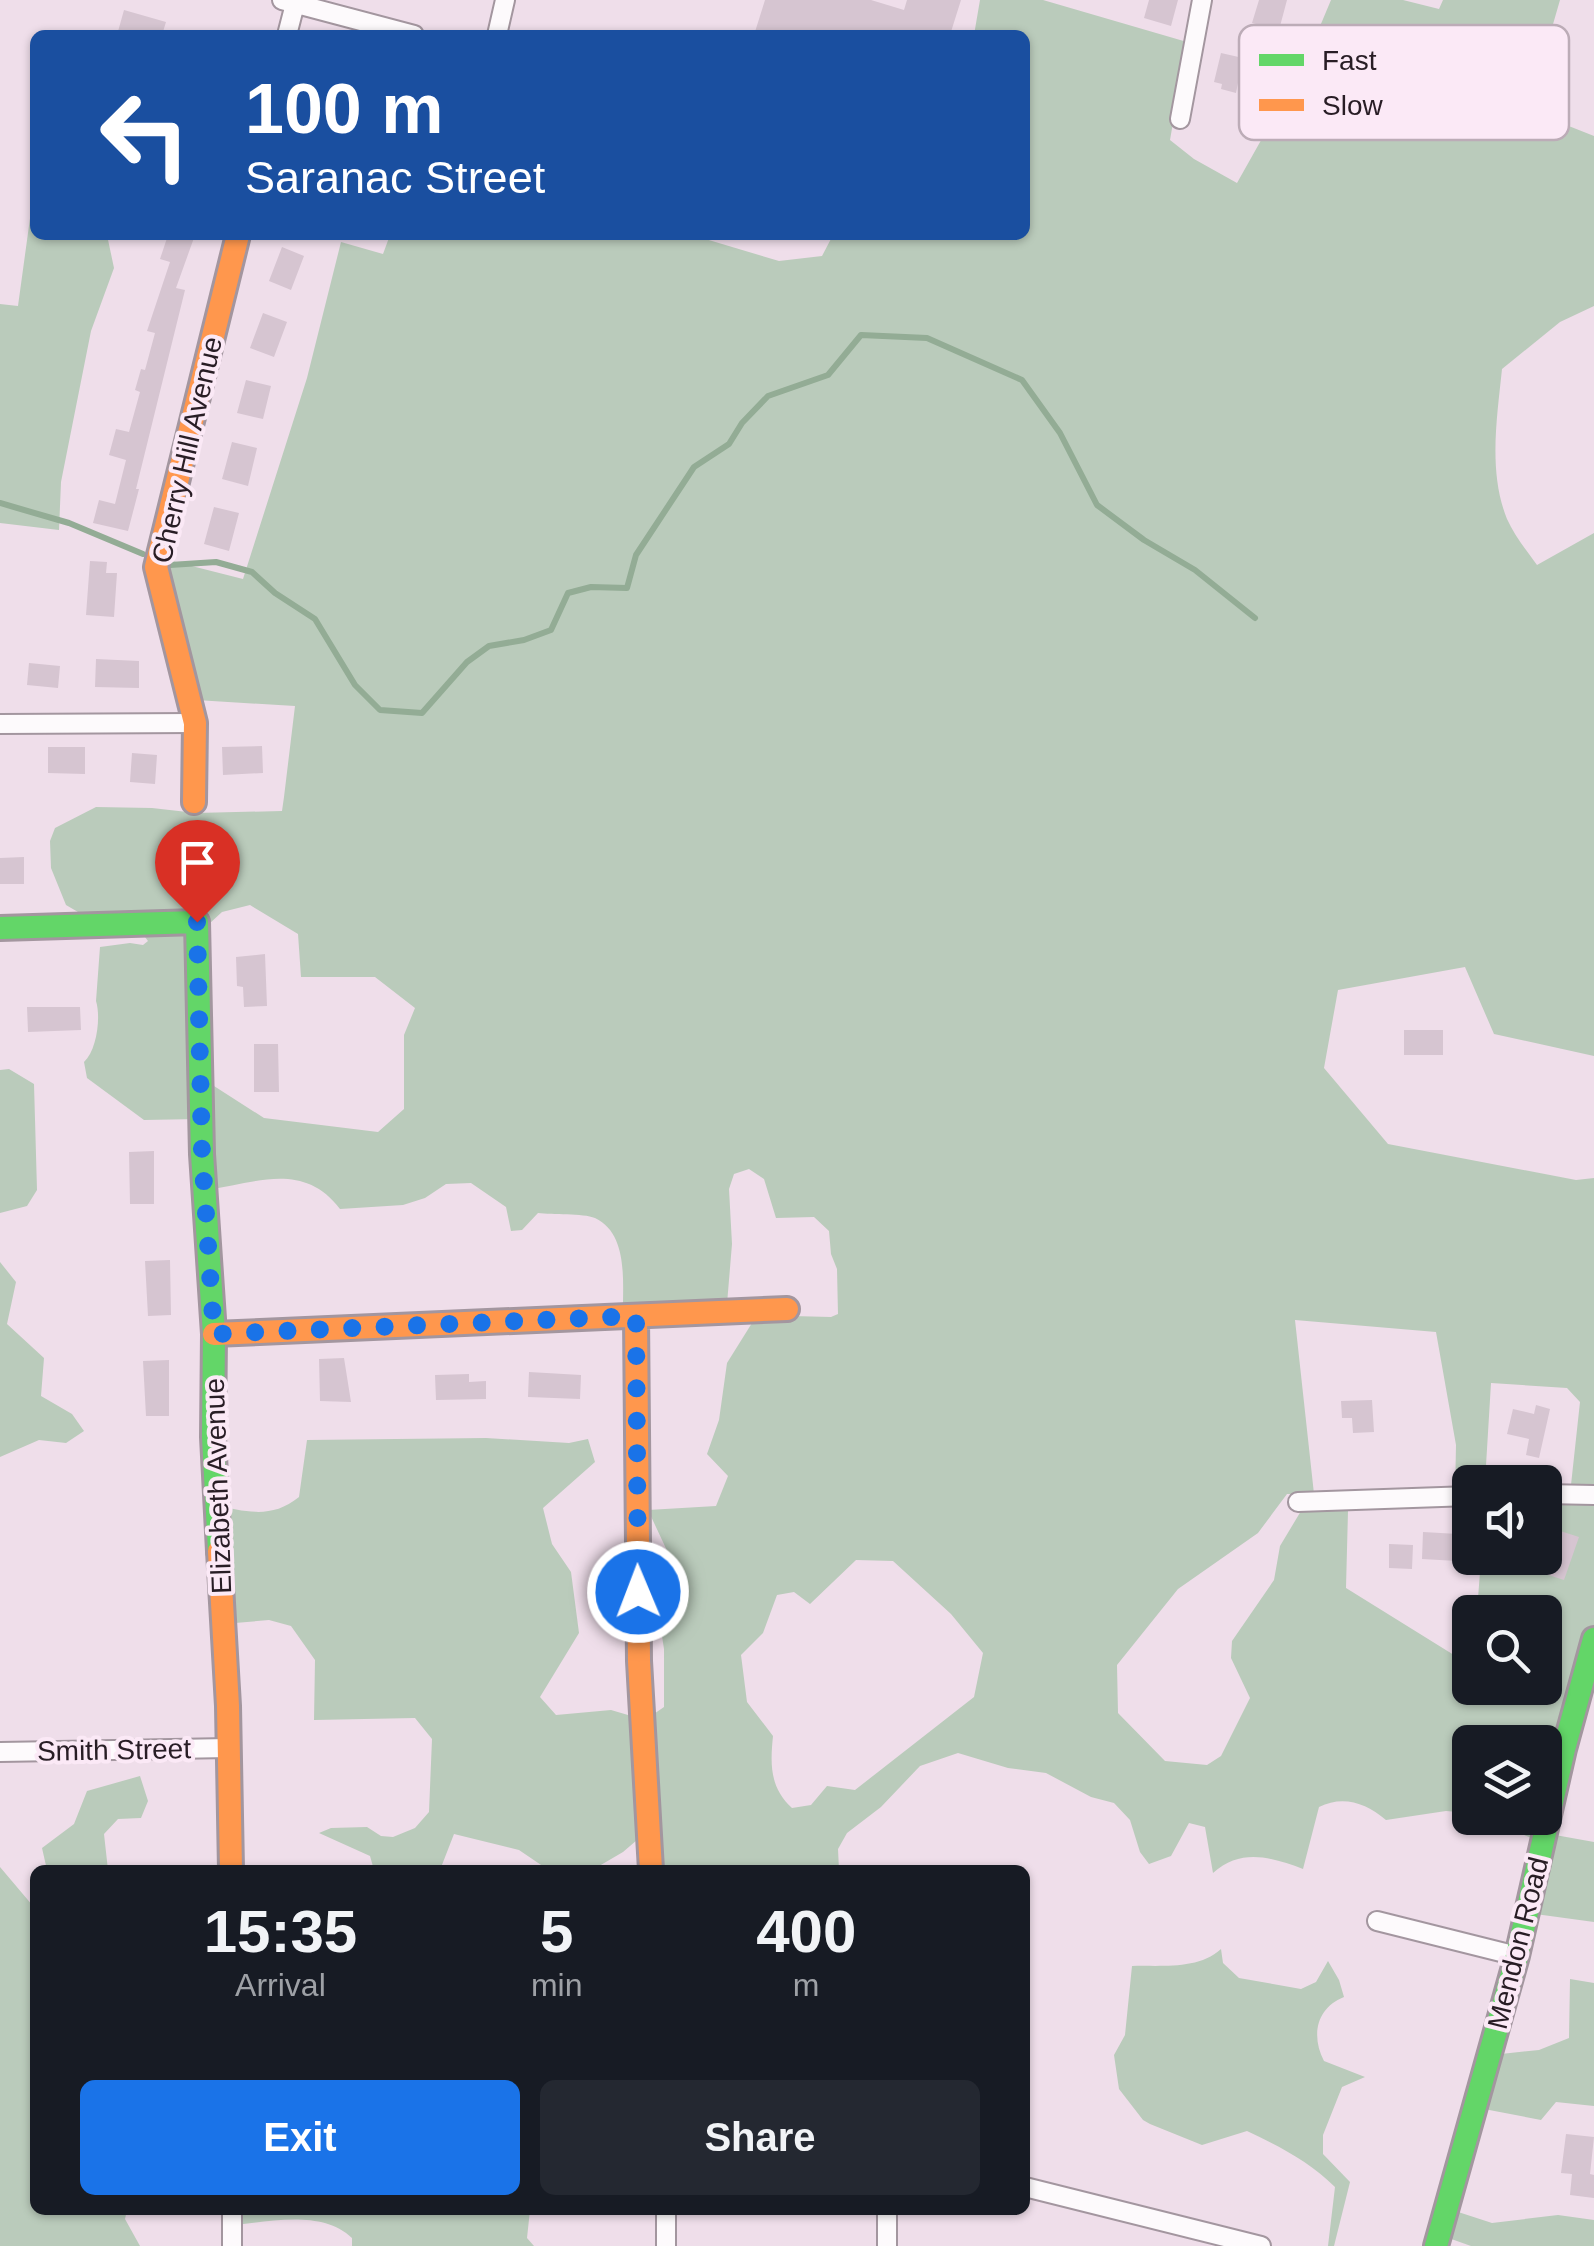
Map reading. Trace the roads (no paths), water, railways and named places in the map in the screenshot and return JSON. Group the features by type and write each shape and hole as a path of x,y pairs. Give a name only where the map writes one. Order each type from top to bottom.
{"street":[{"path":"497,30 506,0"},
{"path":"1180,119 1202,0"},
{"path":"288,30 291,1 396,30"},
{"name":"Cherry Hill Avenue","path":"195,723 156,566 237,240"},
{"path":"0,724 195,723 194,802"},
{"name":"Elizabeth Avenue","path":"0,928 197,922 202,1154 214,1334 213,1437 231,1865"},
{"path":"214,1334 787,1309"},
{"path":"636,1316 639,1662 651,1865"},
{"path":"1562,1494 1594,1495"},
{"path":"1298,1502 1452,1497"},
{"name":"Mendon Road","path":"1436,2246 1517,1956 1564,1749 1594,1639"},
{"name":"Smith Street","path":"0,1752 229,1748"},
{"path":"1377,1922 1517,1956"},
{"path":"1030,2188 1261,2246"},
{"path":"232,2215 232,2246"},
{"path":"666,2215 666,2246"},
{"path":"887,2215 887,2246"}],"waterway":[{"path":"170,565 216,562 252,572 275,593 315,619 355,685 380,710 422,713 467,662 489,646 551,630 568,593 591,587 627,588 636,555 694,467 729,444 742,423 768,396 828,375 861,335 927,338 1022,380 1060,433 1097,505 1144,540 1195,570 1255,618"},
{"path":"0,503 69,523 143,554"}]}
